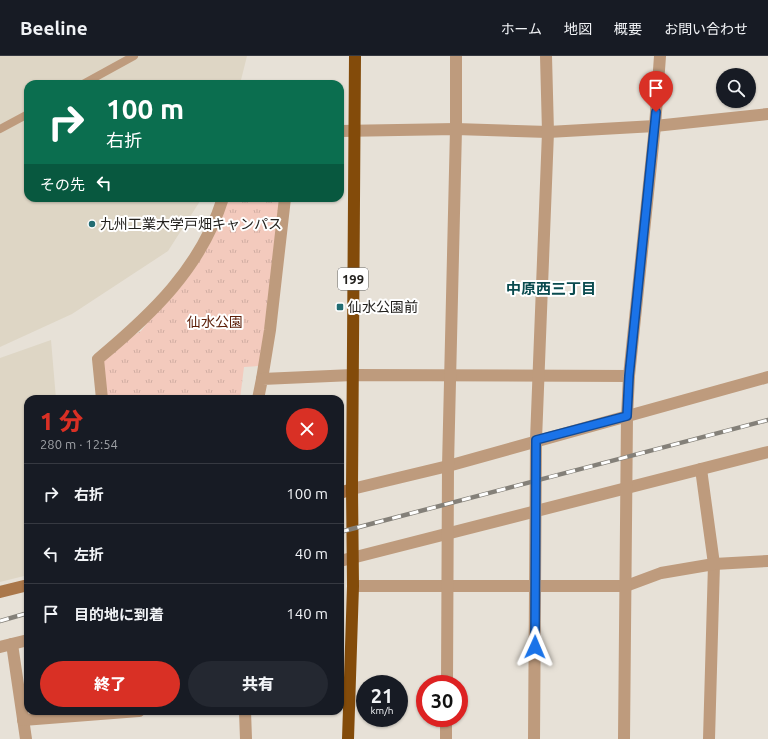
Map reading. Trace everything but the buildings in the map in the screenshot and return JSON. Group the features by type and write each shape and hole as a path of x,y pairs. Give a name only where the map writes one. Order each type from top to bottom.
{"highway":[{"name":"199","path":"348,739 353,586 348,495 353,376 353,131 355,56"}],"street":[{"path":"447,675 449,376 456,129 456,56"},
{"path":"534,739 537,496 536,446 548,132 546,56"},
{"path":"624,739 627,421 629,376 655,126 660,56"},
{"path":"344,131 456,129 548,132 655,126 768,114"},
{"path":"102,395 98,359 138,325 183,277 216,220 221,202"},
{"path":"259,395 270,330 285,202"},
{"path":"262,379 353,376 629,376"},
{"path":"348,495 448,470 627,421 768,377"},
{"path":"344,559 352,554 448,530 536,511 627,483 701,469 768,452"},
{"path":"701,469 714,564 709,739"},
{"path":"353,586 626,586 661,573 714,564 768,561"},
{"path":"0,592 24,586"},
{"path":"0,647 24,641"},
{"path":"12,644 26,739"},
{"path":"23,720 87,715"},
{"path":"245,715 246,739"},
{"path":"446,727 446,739"}],"lane":[{"path":"89,80 134,56"},
{"path":"0,129 24,116"}],"shaded area":[{"name":"九州工業大学戸畑キャンパス","path":"0,56 247,56 241,80 24,80 24,202 199,202 168,251 72,314 0,347"},
{"path":"51,340 56,395 24,395 24,576 0,582 0,358"}],"green space":[{"name":"仙水公園","path":"221,202 284,202 259,366 244,367 240,395 106,395 101,355 141,331 183,277"}],"railway":[{"path":"344,531 768,420"},
{"path":"0,621 24,614"}],"place":[{"name":"九州工業大学戸畑キャンパス","path":"92,224"},
{"name":"仙水公園前","path":"340,307"}],"district":[{"name":"中原西三丁目","path":"551,288"}],"route":[{"path":"535,647 536,440 627,416 629,376 656,112"}]}
